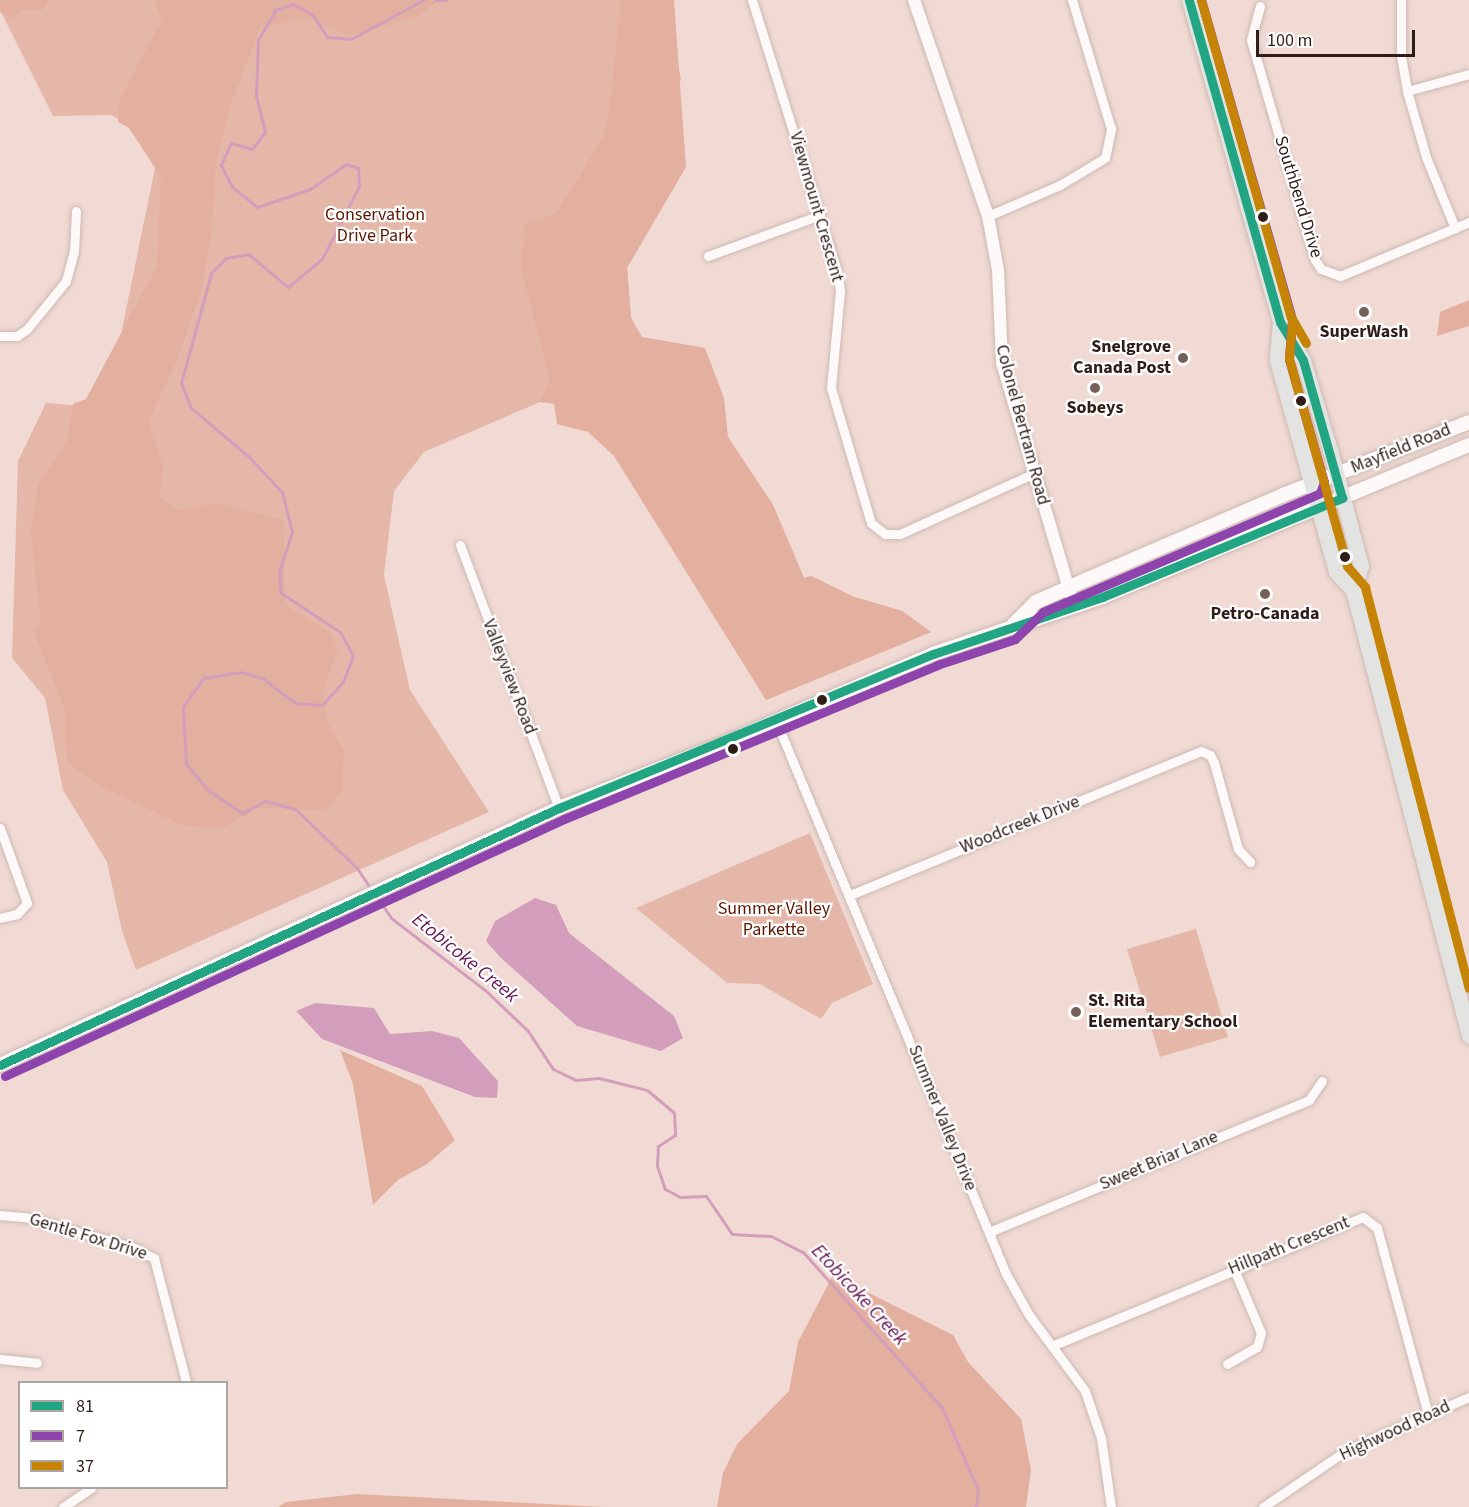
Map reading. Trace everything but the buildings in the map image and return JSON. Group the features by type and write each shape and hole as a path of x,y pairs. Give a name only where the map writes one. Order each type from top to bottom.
{"main road":[{"path":"1189,0 1280,322 1303,360 1336,475 1361,566 1353,590"},
{"path":"1280,322 1277,360 1336,572 1353,590 1469,1036"},
{"name":"Mayfield Road","path":"1010,628 1036,602 1312,484 1469,422"},
{"name":"Mayfield Road","path":"0,1065 559,808 776,721 933,654 1074,606 1469,446"}],"street":[{"name":"Viewmount Crescent","path":"752,0 820,215 840,291 832,366 834,409 871,523 885,534 900,534 1032,474"},
{"name":"Colonel Bertram Road","path":"914,0 988,216 998,270 999,343 1032,474 1074,606"},
{"path":"988,216 1060,185 1105,158 1111,129 1072,0"},
{"path":"1401,0 1401,57 1407,91 1426,157 1455,228"},
{"name":"Southbend Drive","path":"1260,6 1251,39 1315,260 1321,269 1340,276 1469,222"},
{"path":"1407,91 1469,74"},
{"path":"0,336 17,336 27,329 66,281 74,252 76,211"},
{"path":"708,256 820,215"},
{"name":"Valleyview Road","path":"460,545 559,808"},
{"name":"Summer Valley Drive","path":"776,721 1016,1294 1085,1391 1094,1415 1111,1507"},
{"name":"Woodcreek Drive","path":"850,895 1201,751 1210,755 1238,849 1250,862"},
{"path":"0,828 27,903 17,914 0,918"},
{"name":"Sweet Briar Lane","path":"989,1232 1309,1100 1322,1081"},
{"name":"Gentle Fox Drive","path":"0,1215 25,1217 132,1247 154,1258 185,1381"},
{"name":"Hillpath Crescent","path":"1054,1345 1356,1219 1370,1221 1377,1228 1428,1414"},
{"path":"1227,1364 1257,1347 1261,1333 1234,1269"},
{"path":"0,1359 37,1363"},
{"name":"Highwood Road","path":"1263,1507 1347,1450 1469,1397"},
{"path":"63,1507 90,1489"}],"green space":[{"name":"Conservation Drive Park","path":"0,0 665,0 681,79 625,240 631,318 656,361 716,394 728,437 773,505 804,578 811,576 854,597 902,611 931,632 766,700 594,409 540,402 424,452 394,491 384,575 410,690 489,812 136,970 122,931 107,862 63,790 45,698 12,658 18,461 46,403 106,408 160,143 111,115 53,116 0,10"},
{"name":"Summer Valley Parkette","path":"810,833 873,984 832,1003 821,1019 760,984 727,983 636,908"},
{"path":"1196,929 1228,1037 1160,1057 1127,949"}],"shaded area":[{"path":"0,0 49,0 42,10 23,10 12,18 0,12"},
{"path":"154,0 438,0 420,15 351,36 305,18 260,28 230,106 216,162 212,228 201,291 177,360 148,422 163,467 159,497 180,510 218,503 284,521 285,605 330,632 338,650 324,686 326,720 344,751 342,791 326,810 260,808 223,827 184,826 96,784 67,761 65,710 34,632 41,622 31,532 38,485 67,440 73,404 86,399 157,266 161,177 129,128 118,122 120,99 162,20"},
{"path":"619,0 674,0 686,167 627,268 631,318 642,337 705,348 724,398 728,437 773,505 804,578 811,576 854,597 902,611 931,632 766,700 614,456 588,432 557,424 554,403 540,402 550,381 521,268 525,223 556,214 602,139 607,127 621,6"},
{"path":"1469,300 1469,326 1437,336 1440,312"},
{"path":"535,898 556,905 569,933 674,1016 683,1038 661,1051 577,1026 500,957 486,941 495,921"},
{"path":"315,1003 374,1008 390,1034 432,1031 459,1038 498,1081 497,1098 475,1097 322,1039 296,1011"},
{"path":"340,1050 422,1086 455,1140 427,1164 398,1180 373,1205 353,1084"},
{"path":"833,1275 953,1335 968,1362 1021,1419 1031,1470 1026,1507 717,1507 723,1473 737,1444 789,1391 798,1342"},
{"path":"357,1494 603,1507 278,1507 286,1502"}],"waterway":[{"name":"Etobicoke Creek","path":"371,889 357,868 295,809 265,801 242,813 208,790 186,764 183,707 203,678 240,672 262,678 295,703 322,705 343,682 353,656 340,632 281,593 279,572 292,532 282,492 248,456 191,408 181,383 211,273 226,258 248,254 288,287 322,259 359,186 358,168 346,164 310,189 257,207 232,187 221,165 231,143 252,149 265,132 256,96 258,40 275,10 293,4 313,15 327,37 351,39 423,0"},
{"name":"Etobicoke Creek","path":"435,0 446,0"},
{"name":"Etobicoke Creek","path":"377,897 391,918 485,990 528,1031 553,1069 576,1080 599,1078 647,1090 674,1113 675,1135 658,1146 657,1166 665,1189 680,1197 706,1196 732,1234 771,1236 803,1252 942,1408 978,1490 976,1507"}],"transit line":[{"name":"81","path":"0,1065 559,808 933,654 1102,597 1342,498 1303,360 1280,322 1189,0"},
{"name":"7","path":"5,1076 564,819 937,665 1015,639 1043,612 1320,493 1324,482 1289,359 1292,319 1201,0"},
{"name":"37","path":"1201,0 1291,317 1306,343"},
{"name":"37","path":"1292,323 1289,359 1347,566 1365,587 1469,988"}],"place":[{"name":"SuperWash","path":"1364,312"},
{"name":"Snelgrove Canada Post","path":"1183,358"},
{"name":"Sobeys","path":"1095,388"},
{"name":"Petro-Canada","path":"1265,594"},
{"name":"St. Rita Elementary School","path":"1076,1012"}]}
